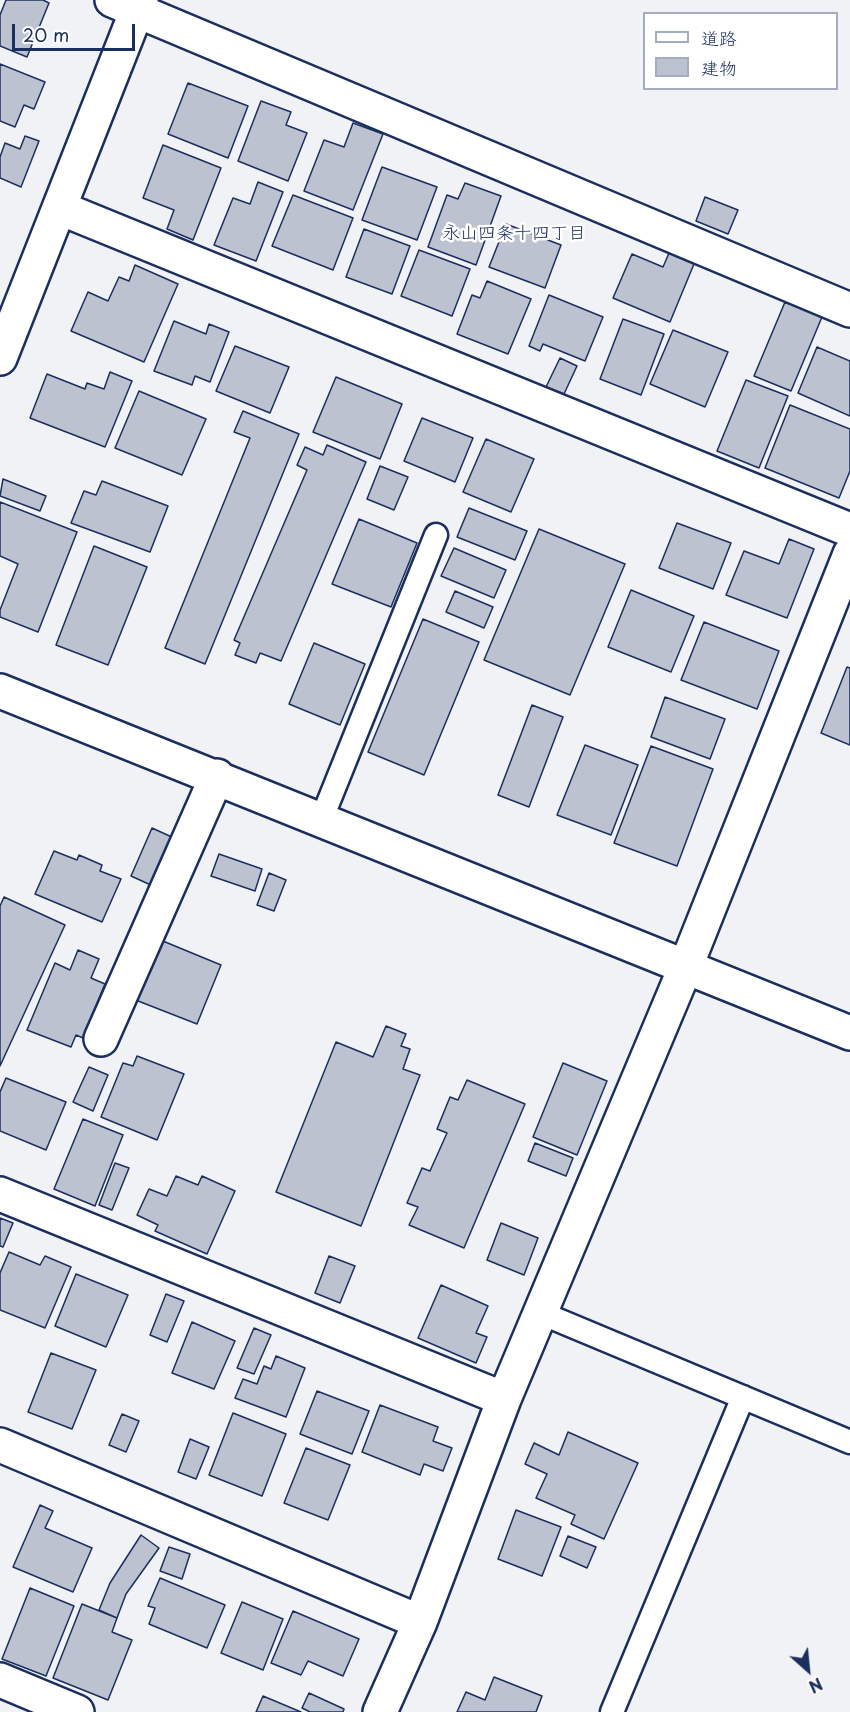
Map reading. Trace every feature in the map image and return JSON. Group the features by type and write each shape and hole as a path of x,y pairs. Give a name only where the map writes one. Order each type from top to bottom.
{"street":[{"path":"0,358 11,300 60,208 130,4 850,310"},
{"path":"60,208 850,530"},
{"path":"380,1712 420,1622 504,1399 686,966 850,554"},
{"path":"0,691 322,818 850,1033"},
{"path":"101,1039 217,776"},
{"path":"0,1194 504,1399"},
{"path":"0,1444 420,1622"},
{"path":"0,1680 77,1712"}],"lane":[{"path":"322,818 436,536"},
{"path":"541,1312 850,1442"},
{"path":"612,1712 743,1397"}],"building":[{"path":"6,0 43,0 49,3 27,57 0,46 0,15"},
{"path":"0,64 45,82 34,109 24,105 15,127 0,121"},
{"path":"188,83 248,106 228,158 168,134"},
{"path":"261,101 291,112 286,125 307,133 288,181 238,161"},
{"path":"353,123 383,134 353,210 304,191 324,140 344,147"},
{"path":"25,136 39,141 21,187 0,178 0,157 5,143 20,149"},
{"path":"163,145 221,168 193,240 167,229 174,210 143,198"},
{"path":"382,167 437,187 417,240 362,220"},
{"path":"258,182 283,192 256,261 214,245 233,198 250,204"},
{"path":"465,183 501,196 476,265 428,247 447,195 458,199"},
{"path":"293,195 353,218 333,270 272,246"},
{"path":"705,197 738,210 728,234 696,221"},
{"path":"506,224 561,245 545,288 489,267"},
{"path":"364,229 410,246 392,294 346,277"},
{"path":"419,250 470,269 452,316 401,296"},
{"path":"669,253 694,264 670,322 613,298 632,254 663,267"},
{"path":"135,265 178,284 144,362 71,331 88,292 108,301 119,277 129,281"},
{"path":"487,281 531,299 508,354 457,334 472,295 480,298"},
{"path":"549,295 603,317 585,361 543,344 540,351 529,346"},
{"path":"785,302 822,317 791,391 754,376"},
{"path":"623,319 664,334 641,395 600,379"},
{"path":"174,321 206,334 209,324 229,332 210,382 195,376 192,385 154,371"},
{"path":"673,330 728,352 705,407 650,384"},
{"path":"235,346 289,367 270,413 216,391"},
{"path":"817,347 850,361 850,416 798,393"},
{"path":"560,358 577,366 564,394 546,387"},
{"path":"110,372 132,381 105,447 30,418 47,374 85,389 87,383 104,389"},
{"path":"336,377 402,404 380,459 313,432"},
{"path":"746,380 788,396 759,468 717,451"},
{"path":"139,391 206,419 182,475 115,448"},
{"path":"790,405 850,429 850,471 839,498 765,468"},
{"path":"243,411 299,434 205,664 165,648 250,438 234,432"},
{"path":"422,418 473,438 455,482 404,461"},
{"path":"486,439 534,459 511,512 463,492"},
{"path":"327,445 366,462 281,661 260,653 256,663 235,655 240,643 234,640 307,470 297,465 305,447 323,455"},
{"path":"380,466 408,477 394,510 367,499"},
{"path":"3,479 46,496 40,511 0,496"},
{"path":"102,481 168,506 150,552 71,523 84,491 96,495"},
{"path":"0,502 77,532 38,632 0,617 0,610 18,564 0,556"},
{"path":"469,508 527,531 515,560 457,537"},
{"path":"359,519 417,543 391,607 332,584"},
{"path":"677,523 731,543 713,589 659,568"},
{"path":"539,529 625,564 570,695 484,660"},
{"path":"789,539 814,549 787,618 726,595 744,551 779,564"},
{"path":"94,546 147,567 108,665 56,645"},
{"path":"454,548 506,570 494,598 441,576"},
{"path":"631,590 694,616 671,672 608,647"},
{"path":"455,591 493,607 484,628 446,612"},
{"path":"423,619 479,642 424,775 368,752"},
{"path":"704,622 779,651 757,709 681,680"},
{"path":"314,643 365,664 340,725 289,704"},
{"path":"847,667 850,668 850,745 821,733"},
{"path":"665,697 725,719 710,759 651,737"},
{"path":"532,705 563,717 529,807 498,795"},
{"path":"585,745 638,765 611,835 557,815"},
{"path":"651,746 713,769 677,866 614,843"},
{"path":"152,828 174,838 153,886 131,876"},
{"path":"54,851 77,860 79,855 102,865 100,871 121,879 102,922 35,894"},
{"path":"219,854 262,869 255,891 211,876"},
{"path":"269,873 286,880 274,911 257,905"},
{"path":"4,897 65,925 0,1066 0,906"},
{"path":"158,939 221,965 197,1024 133,999"},
{"path":"78,950 99,959 91,978 105,984 83,1038 76,1035 71,1047 27,1030 55,963 70,970"},
{"path":"386,1026 406,1034 401,1046 410,1049 403,1069 420,1075 361,1226 276,1192 336,1042 373,1057"},
{"path":"137,1056 184,1074 157,1140 101,1117 123,1063 133,1066"},
{"path":"563,1063 607,1081 577,1155 533,1137"},
{"path":"89,1067 108,1075 93,1111 73,1102"},
{"path":"6,1078 66,1102 46,1150 0,1131 0,1092"},
{"path":"467,1080 525,1104 464,1248 409,1225 418,1207 407,1203 422,1168 430,1171 447,1133 437,1129 450,1097 458,1100"},
{"path":"83,1119 123,1135 95,1206 54,1189"},
{"path":"535,1143 573,1158 566,1176 528,1161"},
{"path":"115,1163 129,1168 112,1210 99,1205"},
{"path":"176,1176 198,1185 202,1176 235,1191 207,1254 155,1231 158,1225 137,1215 149,1189 167,1196"},
{"path":"0,1218 13,1223 3,1247 0,1246"},
{"path":"501,1223 538,1238 524,1275 487,1260"},
{"path":"9,1252 40,1265 45,1256 71,1267 45,1328 0,1310 0,1273"},
{"path":"329,1256 355,1266 340,1303 315,1293"},
{"path":"76,1274 128,1295 106,1347 55,1326"},
{"path":"441,1285 488,1306 476,1333 487,1337 476,1363 418,1338"},
{"path":"166,1294 184,1301 167,1342 150,1335"},
{"path":"192,1322 235,1341 214,1389 172,1373"},
{"path":"254,1328 271,1335 254,1374 237,1368"},
{"path":"51,1353 96,1370 72,1429 28,1412"},
{"path":"276,1356 305,1368 286,1417 235,1398 243,1379 257,1384 264,1366 271,1369"},
{"path":"317,1391 369,1411 352,1454 300,1434"},
{"path":"380,1405 438,1427 433,1441 452,1448 443,1471 424,1464 420,1475 362,1452"},
{"path":"233,1413 286,1434 262,1496 209,1475"},
{"path":"122,1414 139,1421 126,1452 109,1445"},
{"path":"568,1432 638,1463 604,1539 571,1524 575,1515 536,1498 547,1474 525,1464 534,1443 559,1455"},
{"path":"190,1439 209,1447 196,1479 178,1472"},
{"path":"306,1448 350,1465 328,1520 284,1503"},
{"path":"40,1505 53,1511 45,1528 92,1548 73,1592 13,1567"},
{"path":"516,1510 561,1527 542,1576 498,1559"},
{"path":"141,1535 159,1548 126,1594 117,1618 99,1610 110,1583"},
{"path":"568,1536 596,1547 587,1568 560,1556"},
{"path":"169,1547 190,1554 182,1579 160,1571"},
{"path":"160,1578 225,1605 207,1648 149,1624 155,1608 148,1606"},
{"path":"30,1588 74,1606 46,1676 2,1659"},
{"path":"242,1602 283,1619 263,1670 221,1653"},
{"path":"82,1604 117,1618 112,1632 132,1640 108,1700 53,1678"},
{"path":"293,1611 359,1639 343,1676 308,1661 301,1675 271,1663"},
{"path":"494,1677 542,1696 536,1712 457,1712 466,1692 485,1700"},
{"path":"309,1693 344,1709 343,1712 310,1712 302,1708"},
{"path":"263,1696 301,1712 256,1712"}],"district":[{"name":"永山四条十四丁目","path":"514,234"}]}
